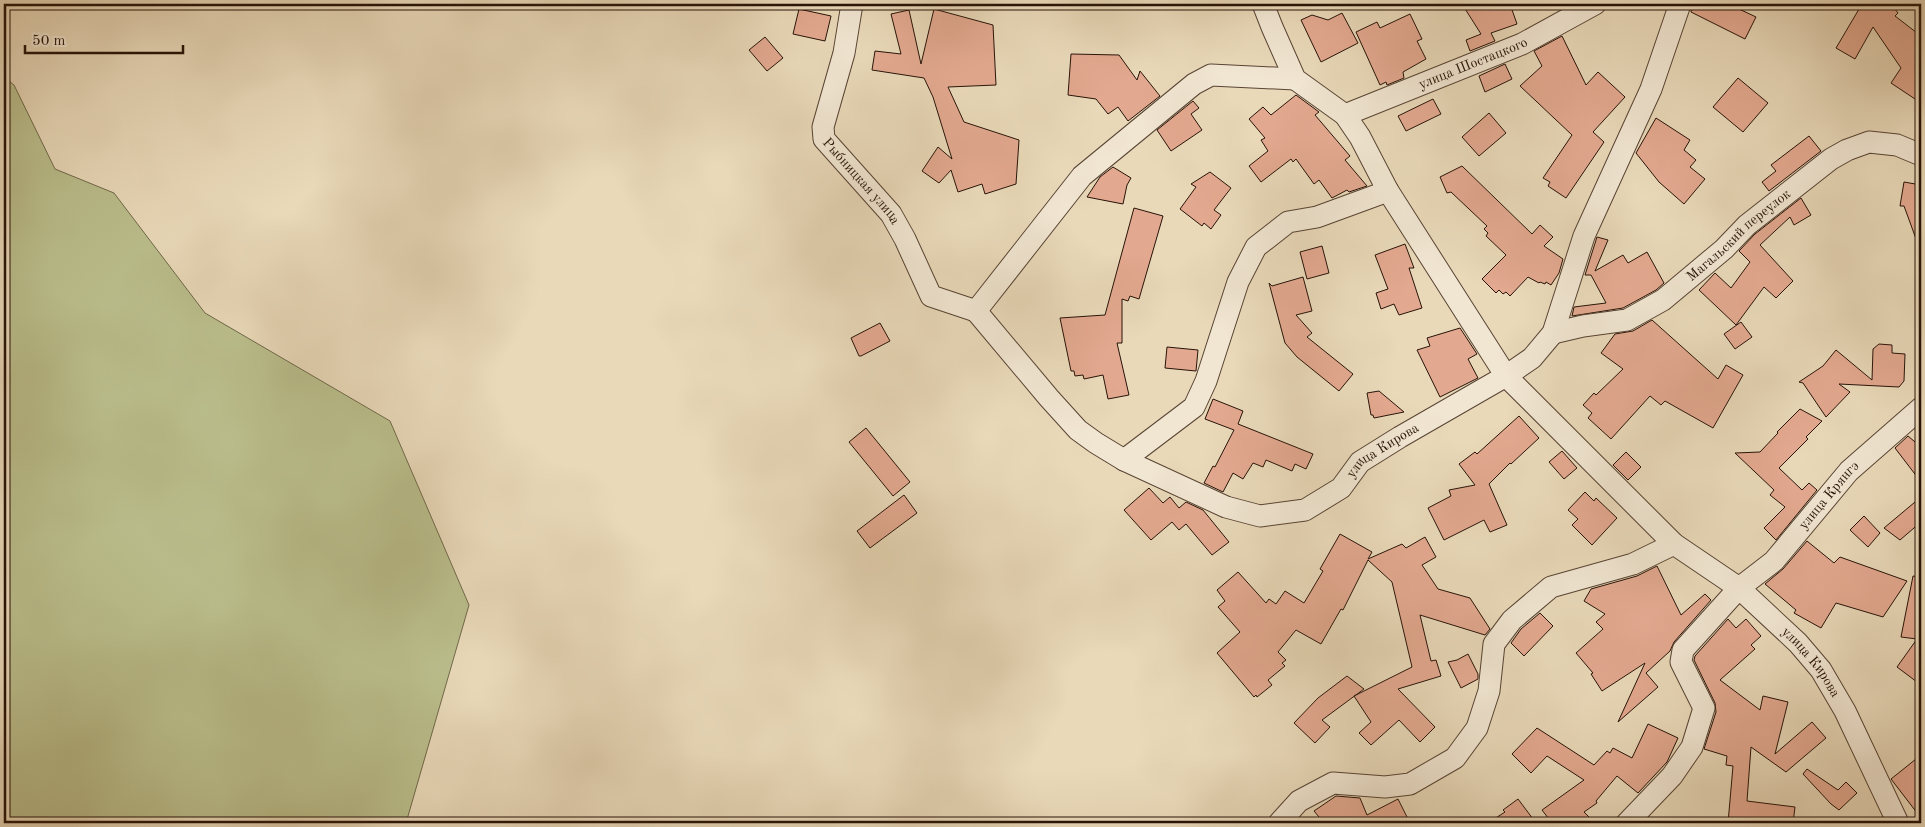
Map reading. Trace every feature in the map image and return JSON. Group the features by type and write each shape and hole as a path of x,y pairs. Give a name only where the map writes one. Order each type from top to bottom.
{"street":[{"name":"Рыбницкая улица","path":"852,4 844,53 823,127 824,140 892,214 931,296 976,311"},
{"path":"1263,4 1295,79 1345,115 1360,137 1388,190 1506,376 1532,358 1553,333 1584,236 1651,89 1680,4"},
{"name":"улица Шостацкого","path":"1345,115 1522,44 1595,4"},
{"path":"976,311 1082,176 1194,84 1211,75 1295,79"},
{"name":"Магальский переулок","path":"1553,333 1582,326 1627,320 1663,300 1724,249 1747,225 1831,159 1847,150 1869,142 1897,145 1921,155"},
{"path":"1124,460 1194,407 1206,381 1238,282 1256,247 1288,222 1317,217 1388,190"},
{"name":"улица Кирова","path":"976,311 1078,430 1096,443 1124,460 1226,506 1260,516 1305,510 1341,488 1360,462 1400,436 1506,376 1674,544 1740,588 1798,643 1821,670 1846,711 1898,823"},
{"name":"улица Крянгэ","path":"1627,823 1672,776 1692,746 1704,708 1681,662 1683,650 1740,588 1774,562 1849,471 1921,408"},
{"path":"1279,823 1299,801 1333,783 1385,788 1410,784 1455,758 1477,728 1489,690 1494,644 1512,620 1551,587 1633,564 1674,544"}],"green space":[{"path":"4,77 14,85 55,169 114,193 205,313 390,421 469,605 406,823 4,823"}],"building":[{"path":"1462,4 1510,4 1517,24 1491,33 1495,41 1470,51 1466,40 1481,34"},
{"path":"1692,4 1742,4 1739,9 1756,17 1745,39 1691,12"},
{"path":"1862,4 1891,4 1898,13 1895,16 1921,36 1921,103 1891,83 1901,68 1873,27 1855,59 1836,48"},
{"path":"799,9 831,16 825,41 793,34"},
{"path":"934,9 993,25 996,85 948,87 964,122 1019,140 1016,184 985,194 982,184 958,192 951,170 939,183 922,171 938,147 952,159 933,97 924,78 872,70 875,51 901,54 891,14 909,10 921,64"},
{"path":"1342,13 1358,43 1321,62 1301,20 1312,15 1328,20"},
{"path":"1410,14 1422,39 1417,41 1426,59 1403,72 1404,78 1387,85 1386,82 1380,85 1356,32 1377,22 1380,28"},
{"path":"1562,36 1586,85 1598,72 1625,97 1593,132 1604,142 1566,198 1548,186 1550,182 1543,178 1572,135 1520,86 1542,66 1534,51"},
{"path":"765,37 783,58 767,71 749,50"},
{"path":"1071,54 1119,55 1137,80 1140,71 1160,96 1128,121 1118,107 1108,114 1096,99 1068,95"},
{"path":"1505,64 1512,79 1485,92 1479,76"},
{"path":"1738,78 1768,103 1743,132 1713,107"},
{"path":"1296,95 1319,112 1315,115 1350,156 1345,160 1367,186 1349,192 1347,190 1332,198 1319,180 1314,184 1296,159 1293,162 1291,159 1261,182 1249,166 1268,151 1261,140 1265,138 1249,119 1263,107 1271,115"},
{"path":"1433,99 1441,114 1406,131 1398,116"},
{"path":"1193,101 1199,108 1191,114 1202,130 1171,151 1157,130"},
{"path":"1489,113 1506,133 1479,156 1462,137"},
{"path":"1656,118 1690,140 1684,150 1696,160 1690,167 1705,179 1684,204 1659,182 1636,153"},
{"path":"1809,136 1821,151 1769,191 1762,182 1776,171 1771,165"},
{"path":"1462,166 1532,234 1540,225 1553,237 1544,246 1563,259 1559,273 1551,285 1546,282 1545,284 1539,283 1528,277 1510,296 1506,292 1503,294 1499,290 1496,293 1482,279 1506,255 1486,236 1488,233 1484,229 1487,226 1451,192 1447,193 1440,177"},
{"path":"1113,167 1131,178 1127,185 1123,204 1087,197 1100,177"},
{"path":"1210,172 1231,188 1214,210 1221,215 1211,229 1204,223 1202,226 1180,209 1196,187 1191,184"},
{"path":"1904,182 1921,185 1921,247 1919,247 1904,206 1900,206"},
{"path":"1801,198 1811,215 1794,225 1790,217 1760,245 1793,281 1776,298 1764,287 1736,325 1699,290 1715,273 1731,288 1750,262 1739,251 1755,234"},
{"path":"1134,208 1163,216 1139,299 1130,296 1128,301 1122,299 1122,343 1117,343 1129,395 1108,399 1103,375 1084,379 1083,375 1075,376 1074,371 1071,371 1060,318 1105,315"},
{"path":"1597,237 1608,240 1595,271 1623,255 1628,263 1647,252 1664,283 1656,290 1623,308 1572,316 1574,307 1606,303 1591,275 1585,275"},
{"path":"1405,244 1414,268 1409,268 1422,308 1399,315 1394,304 1381,309 1376,293 1388,289 1375,255"},
{"path":"1322,246 1329,273 1307,279 1300,252"},
{"path":"1303,277 1312,311 1296,315 1312,333 1307,337 1353,374 1339,391 1297,357 1285,343 1269,283 1272,286"},
{"path":"1652,320 1718,379 1726,365 1743,375 1713,428 1665,401 1661,405 1650,396 1611,439 1588,418 1592,413 1583,405 1594,393 1596,395 1623,369 1601,353 1615,334 1633,331"},
{"path":"1741,322 1752,337 1735,349 1724,334"},
{"path":"880,323 890,341 859,356 851,338"},
{"path":"1460,328 1477,354 1468,359 1478,378 1440,397 1417,350 1430,346 1427,338"},
{"path":"1879,344 1892,345 1892,353 1905,354 1904,381 1899,387 1839,384 1850,392 1826,417 1803,383 1799,382 1823,366 1836,350 1872,380 1873,349"},
{"path":"1167,347 1198,350 1196,371 1165,368"},
{"path":"1379,391 1404,412 1374,418 1371,415 1367,393"},
{"path":"1213,399 1243,411 1238,424 1313,454 1306,469 1295,464 1292,471 1266,460 1263,467 1253,463 1243,479 1233,473 1223,492 1204,483 1213,466 1215,467 1234,430 1205,419"},
{"path":"1800,409 1822,421 1806,437 1808,439 1779,468 1802,490 1809,483 1817,490 1776,540 1764,528 1785,507 1770,495 1774,490 1735,453 1760,452"},
{"path":"1519,416 1539,438 1489,484 1507,525 1490,532 1484,520 1444,540 1428,508 1451,496 1449,490 1475,485 1459,464 1475,452 1477,454"},
{"path":"866,428 910,482 893,496 849,442"},
{"path":"1908,436 1921,447 1921,482 1895,448"},
{"path":"1562,451 1577,468 1564,479 1549,462"},
{"path":"1626,452 1641,467 1628,480 1613,465"},
{"path":"1149,488 1163,503 1170,497 1179,508 1186,502 1203,510 1229,542 1212,555 1186,524 1179,530 1172,522 1151,540 1124,510"},
{"path":"1585,492 1594,501 1596,498 1617,518 1592,545 1572,525 1578,519 1568,510"},
{"path":"904,495 917,513 870,548 857,531"},
{"path":"1921,497 1921,522 1900,540 1884,528"},
{"path":"1864,516 1880,533 1868,547 1850,530"},
{"path":"1340,534 1372,552 1368,559 1402,544 1406,548 1425,537 1436,557 1422,565 1438,589 1470,598 1490,629 1485,635 1420,615 1431,661 1436,660 1441,676 1398,689 1435,727 1420,742 1399,720 1371,745 1359,733 1371,722 1354,696 1412,667 1392,582 1368,560 1343,610 1341,609 1321,644 1296,630 1278,652 1286,660 1282,663 1285,666 1268,680 1272,685 1257,697 1256,695 1254,697 1217,653 1240,632 1218,607 1225,601 1217,590 1238,572 1266,603 1269,599 1276,604 1285,591 1304,603 1323,571 1320,569"},
{"path":"1807,541 1834,563 1840,557 1907,581 1883,617 1836,603 1821,628 1794,613 1796,610 1765,584 1783,569"},
{"path":"1657,566 1681,615 1705,594 1711,600 1674,642 1670,651 1646,673 1658,687 1618,722 1645,663 1602,691 1591,674 1593,673 1576,653 1603,629 1596,622 1605,614 1584,601 1591,589 1637,576"},
{"path":"1913,576 1921,577 1921,685 1897,667 1917,639 1901,637"},
{"path":"1540,613 1553,626 1524,656 1511,643 1521,629"},
{"path":"1728,619 1736,628 1746,619 1761,636 1751,645 1755,649 1720,680 1760,710 1763,696 1788,702 1775,754 1812,722 1826,738 1786,772 1751,747 1747,801 1795,807 1793,823 1728,823 1733,766 1726,765 1727,756 1704,749 1716,712 1715,703 1694,660 1695,656"},
{"path":"1468,654 1478,674 1478,679 1461,688 1448,662"},
{"path":"1347,676 1364,689 1322,720 1330,727 1315,743 1294,723 1318,698"},
{"path":"1648,724 1678,738 1667,762 1638,793 1617,776 1596,801 1597,803 1584,812 1595,823 1552,823 1542,810 1584,780 1547,756 1531,773 1512,754 1537,728 1594,765 1607,751 1610,753 1613,748 1632,758"},
{"path":"1921,755 1921,818 1891,779"},
{"path":"1807,769 1838,790 1846,782 1857,793 1839,810 1803,774"},
{"path":"1336,796 1360,798 1367,815 1398,799 1410,823 1324,823 1314,811"},
{"path":"1518,799 1536,823 1488,823 1505,812 1503,810"}]}
